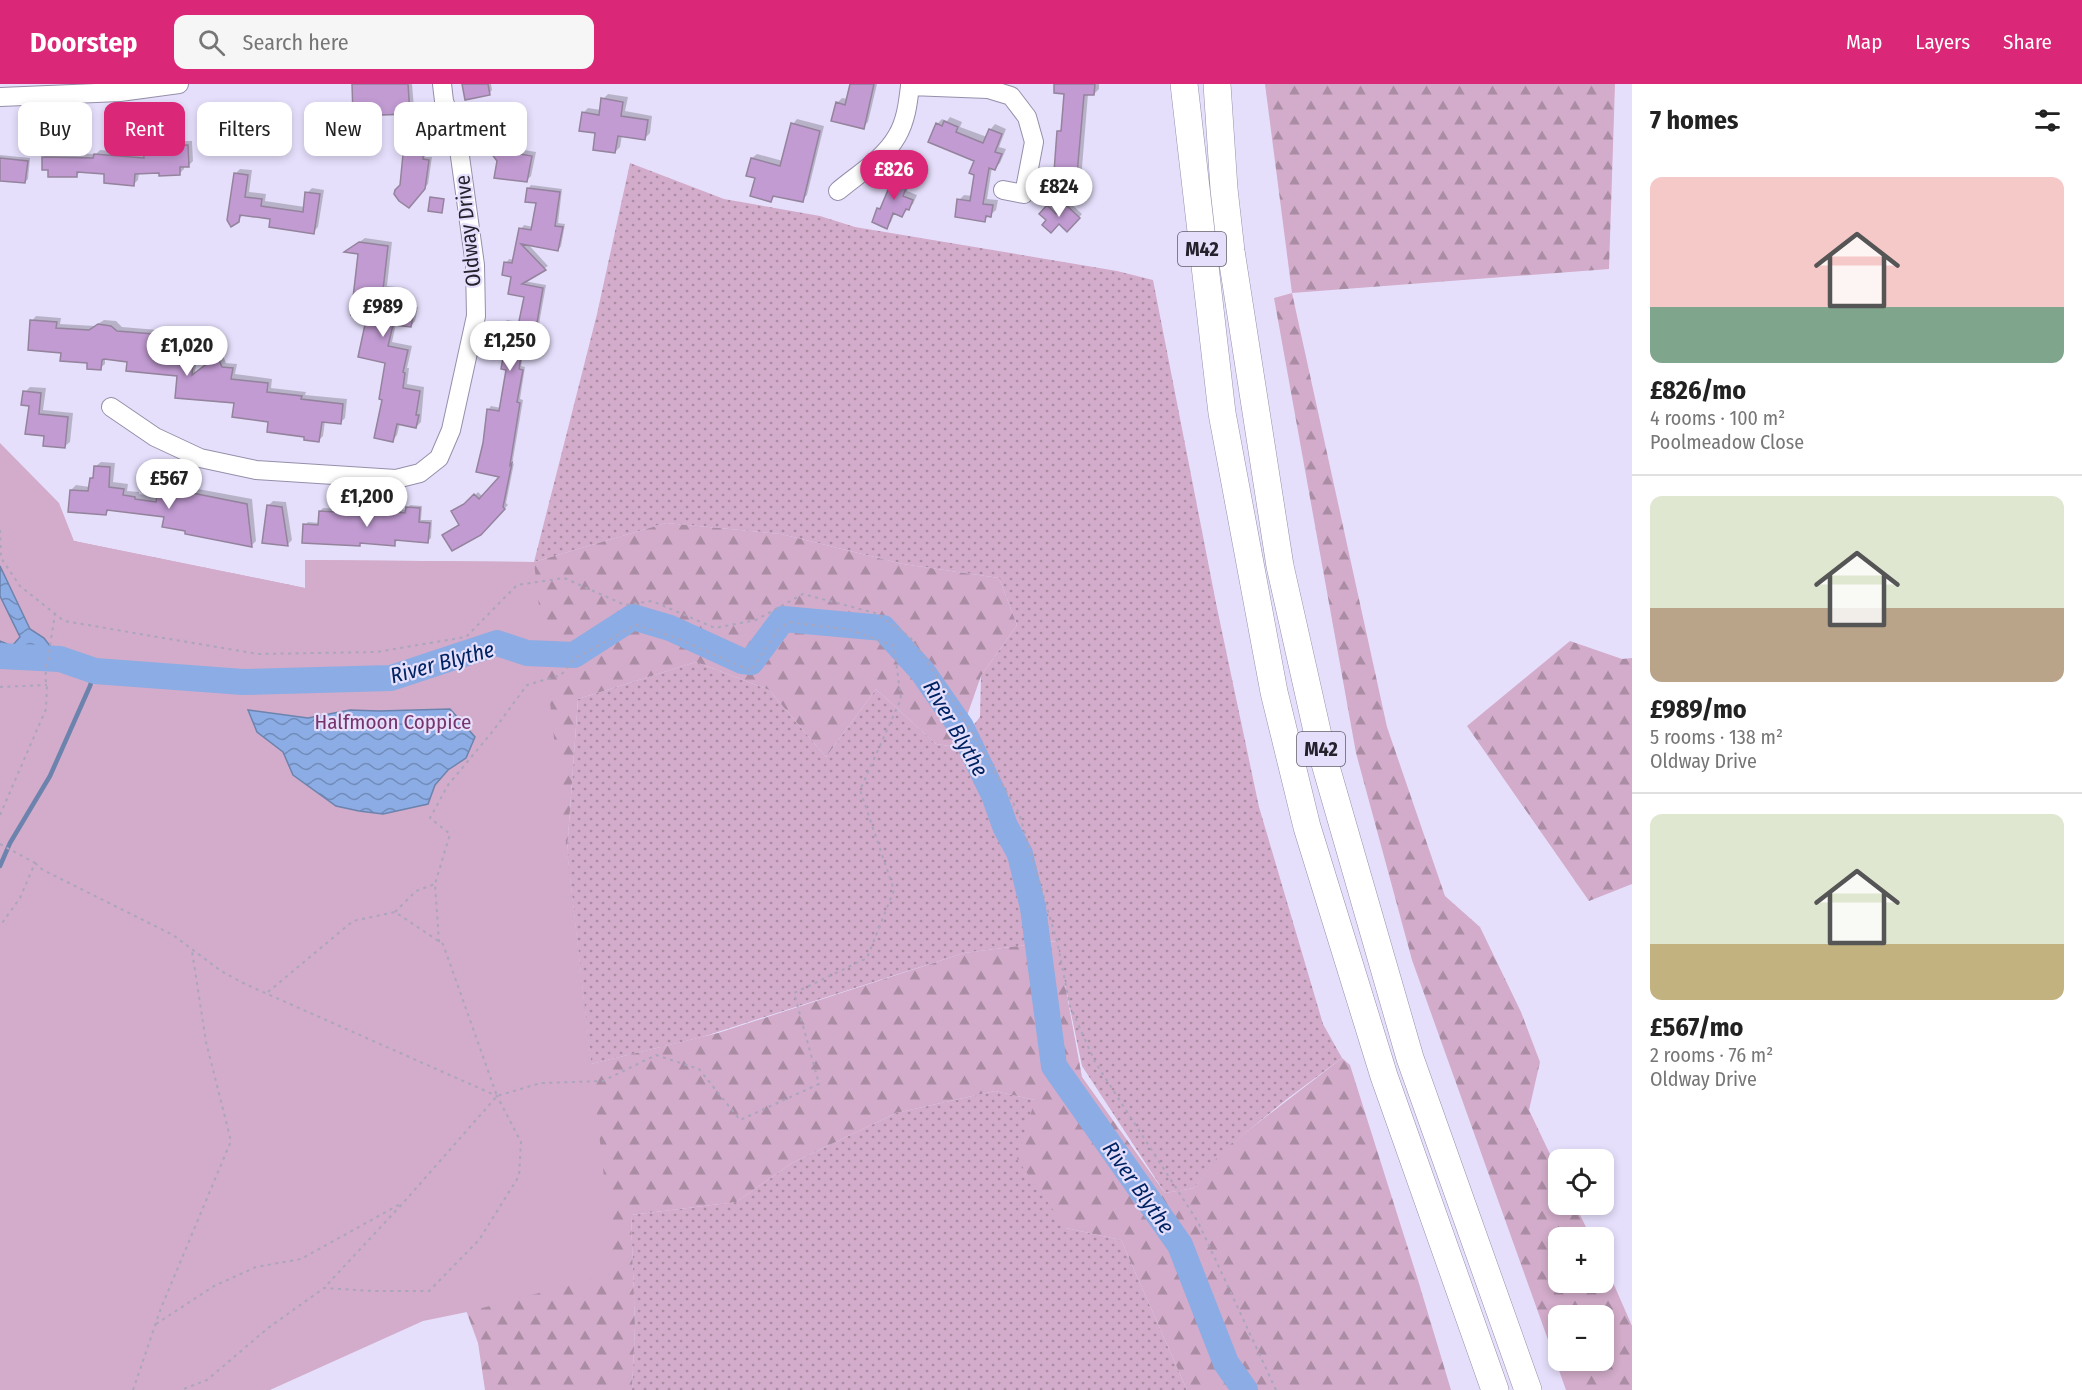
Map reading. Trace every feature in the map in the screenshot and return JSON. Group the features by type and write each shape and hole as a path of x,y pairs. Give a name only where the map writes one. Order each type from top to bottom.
{"highway":[{"name":"M42","path":"1184,84 1222,413 1274,692 1307,827 1381,1065 1495,1390"},
{"name":"M42","path":"1217,84 1231,251 1280,566 1322,753 1410,1058 1528,1390"},
{"path":"1224,84 1224,189"}],"street":[{"path":"0,97 120,92 179,84"},
{"name":"Oldway Drive","path":"111,407 155,437 200,458 256,470 396,479 420,473 440,458 451,430 476,316 475,265 460,153 444,101 442,84"},
{"path":"838,191 888,150 898,135 907,112 910,85 988,89 1011,96 1027,117 1034,142 1024,194 1003,190"}],"path":[{"path":"0,530 1,558 20,586 64,621 258,654 376,652 466,637 517,585 564,578 625,605 652,601 715,628 756,620 803,594 875,613 909,637 951,697 1019,813 1057,941 1070,1006 1095,1062 1198,1221 1276,1390"},
{"path":"0,815 46,709 46,667 55,614"},
{"path":"181,1390 207,1380 268,1328 324,1288 404,1202 497,1096 541,1083 603,1081 656,1055 699,1069 740,1120 819,1084 794,993 867,957 894,890 860,790 901,699 894,646 850,630 789,622 777,632 751,671 674,637 636,625 574,659 561,675 527,685 493,731 448,784 430,818 450,834 435,884 440,942"},
{"path":"0,687 47,685"},
{"path":"1,844 43,870 173,935 221,971 245,984 497,1096"},
{"path":"0,926 20,898 35,863"},
{"path":"268,992 352,921 395,912 416,891 435,884"},
{"path":"324,1288 374,1292 429,1291 479,1240 519,1176 521,1142 497,1096 443,944 395,912"},
{"path":"133,1390 155,1324 231,1141 206,1042 192,951"},
{"path":"155,1324 214,1286 256,1267 301,1259 404,1202"}],"green space":[{"path":"1265,84 1615,84 1609,269 1292,293"},
{"path":"630,163 724,199 820,216 855,227 1117,271 1153,280 1217,608 1259,807 1323,1024 1342,1058 1224,1150 1194,1188 1165,1193 1082,1066 1056,941 964,953 702,1037 591,1064 567,851 578,699 696,662 769,690 826,757 876,689 936,744 956,747 980,717 981,676 1017,625 999,578 903,564 781,534 666,523 534,562 597,314"},
{"path":"1292,293 1387,727 1445,896 1480,927 1521,1012 1540,1062 1529,1110 1548,1150 1548,1215 1580,1215 1586,1227 1548,1227 1548,1293 1614,1293 1614,1285 1632,1326 1632,1390 1566,1390 1559,1371 1614,1371 1614,1305 1548,1305 1548,1340 1412,960 1356,753 1274,298"},
{"path":"0,443 59,503 74,541 305,588 305,560 534,562 615,1273 467,1312 423,1321 270,1390 0,1390"},
{"name":"Halfmoon Coppice","path":"666,523 781,534 903,564 999,578 1017,625 981,676 956,747 936,744 876,689 826,757 769,690 696,662 578,699 567,851 591,1064 718,1033 964,953 1057,941 1082,1077 1165,1193 1194,1188 1223,1150 1342,1058 1350,1065 1451,1390 1187,1390 1121,1240 1066,1228 1017,1159 1035,1100 995,1091 896,1113 792,1163 736,1202 631,1215 635,1327 632,1390 485,1390 478,1343 460,1294 74,541 305,588 305,560 534,562"},
{"path":"1570,641 1622,659 1632,658 1632,884 1589,901 1467,726"},
{"path":"995,1091 1035,1100 1066,1228 1121,1240 1187,1390 632,1390 635,1327 631,1215 736,1202 792,1163 896,1113"}],"water":[{"path":"0,566 30,629 44,638 60,659 0,666 0,641 12,646 20,637 0,596"},
{"path":"450,709 475,737 466,758 448,770 435,785 428,804 383,814 336,806 293,775 283,752 257,732 248,710 308,718 350,710"}],"building":[{"path":"352,84 408,84 409,102 394,102 394,115 382,115 382,102 353,102"},
{"path":"462,84 488,84 490,95 465,100"},
{"path":"850,84 874,84 864,129 831,121 836,102 845,105"},
{"path":"1054,84 1095,84 1094,95 1084,95 1076,186 1053,185 1057,131 1061,131 1064,94 1054,93"},
{"path":"601,98 623,102 621,116 648,120 645,140 618,136 615,153 593,150 595,133 579,131 582,112 599,115"},
{"path":"944,121 958,127 956,132 983,143 989,129 1002,134 995,152 1002,154 995,170 989,168 983,204 993,205 991,217 986,216 985,222 955,217 957,199 970,201 974,175 969,173 974,161 928,142 936,123 942,126"},
{"path":"791,123 820,131 803,202 773,196 771,202 750,196 755,178 746,176 751,158 780,166"},
{"path":"185,145 188,145 189,167 180,167 180,175 135,174 134,186 104,183 104,174 77,172 77,177 48,177 48,170 42,170 42,157 93,158 94,154 144,158 144,156 185,156"},
{"path":"403,156 423,156 423,159 429,160 425,189 409,208 394,194 400,185"},
{"path":"493,156 532,156 527,182 494,178 497,161"},
{"path":"0,158 28,161 25,183 0,181"},
{"path":"896,171 908,175 906,180 909,181 903,196 913,200 909,210 906,209 902,217 893,213 887,229 872,222"},
{"path":"234,173 248,175 245,197 262,199 261,206 303,212 305,192 320,194 314,234 269,227 270,219 240,215 239,222 231,227 227,220"},
{"path":"527,188 560,192 555,226 563,227 558,251 521,244 546,270 522,284 543,288 533,346 523,344 519,369 523,370 517,402 520,403 503,507 505,509 481,535 452,551 442,535 459,525 451,511 464,504 474,494 479,499 499,477 476,472 483,443 487,409 499,411 506,370 501,369 506,341 499,340 503,322 518,326 524,297 508,294 511,277 502,275 504,262 512,263 519,228 531,230 536,203 525,202"},
{"path":"430,197 444,199 442,213 428,211"},
{"path":"1065,204 1080,218 1067,232 1059,224 1051,233 1042,225 1046,220 1039,214 1047,205 1056,214"},
{"path":"359,242 388,246 383,290 401,293 399,310 414,312 411,327 393,325 388,346 408,350 403,372 405,373 403,388 420,391 416,415 419,415 416,428 397,424 393,442 374,438 382,400 379,399 385,363 358,357 366,320 364,317 351,315 358,254 344,252"},
{"path":"30,320 57,322 56,328 89,330 98,324 111,326 117,331 154,334 153,350 194,355 192,375 217,356 222,367 233,368 231,379 268,383 267,392 343,404 341,424 322,422 319,442 304,440 304,437 267,432 268,422 232,417 234,403 175,398 177,376 126,371 127,362 104,359 101,370 87,369 87,363 60,361 61,353 28,350"},
{"path":"23,391 41,393 39,414 68,417 65,448 43,446 44,436 25,434 29,406 21,405"},
{"path":"94,466 110,467 109,487 124,489 123,495 135,497 135,499 156,502 158,489 247,504 252,547 185,534 185,531 162,527 164,517 107,510 106,515 68,512 70,490 88,491 90,478 93,478"},
{"path":"267,505 282,507 288,546 262,543"},
{"path":"406,507 420,508 419,522 430,523 428,543 395,540 395,546 360,543 360,546 302,543 303,524 318,525 319,511 372,514 373,510 405,513"}],"waterway":[{"name":"River Blythe","path":"0,656 60,659 95,671 243,682 391,678 497,643 527,653 574,655 633,617 670,628 742,661 751,662 783,619 883,628 922,671 961,727 994,795 1005,826 1020,854 1033,908 1054,1066 1180,1245 1226,1363 1245,1390"},
{"path":"0,866 10,843 50,776 95,671"}]}
